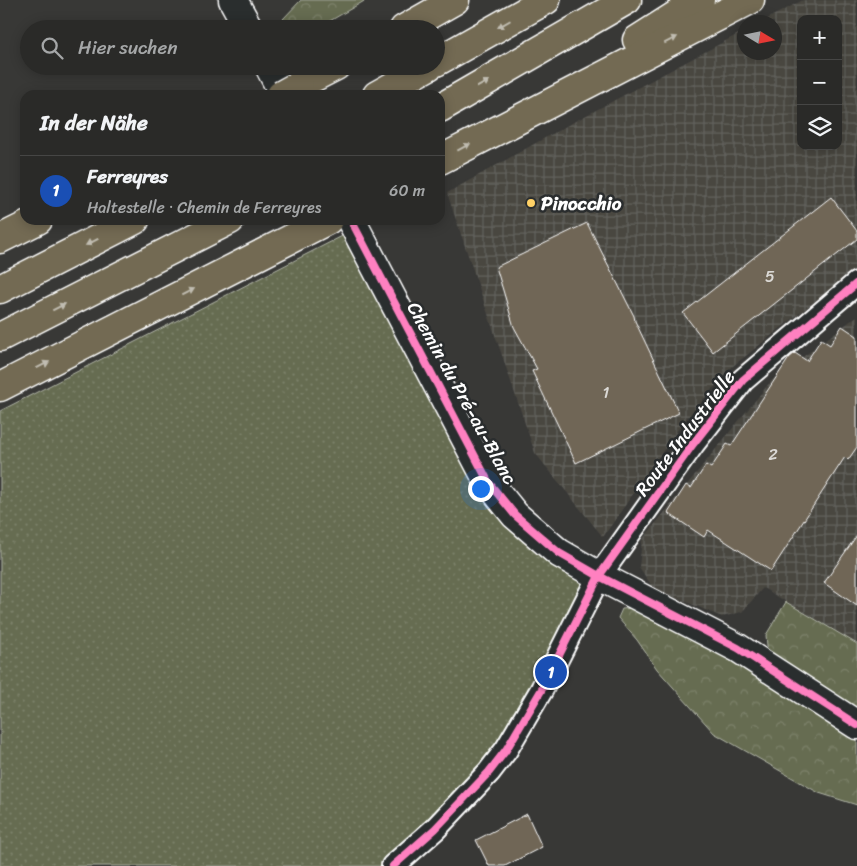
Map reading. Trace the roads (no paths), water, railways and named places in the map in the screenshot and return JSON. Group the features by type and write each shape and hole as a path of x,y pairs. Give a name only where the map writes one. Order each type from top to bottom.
{"highway":[{"path":"420,20 455,0"},
{"path":"445,57 546,0"},
{"path":"445,105 627,0"},
{"path":"488,134 700,0"},
{"path":"445,157 750,0"},
{"path":"292,90 319,75"},
{"path":"385,90 413,75"},
{"path":"0,239 28,225"},
{"path":"0,289 125,225"},
{"path":"0,337 220,225"},
{"path":"0,387 318,225"}],"street":[{"path":"234,0 244,20"},
{"path":"276,75 287,90"},
{"name":"Chemin du Pré-au-Blanc","path":"354,225 489,483 514,515 559,554 738,648 857,725"},
{"name":"Route Industrielle","path":"393,866 435,829 489,772 506,750 542,689 599,576 693,444 743,380 857,283"}],"place":[{"name":"Pinocchio","path":"531,203"},
{"name":"Ferreyres","path":"551,672"}]}
